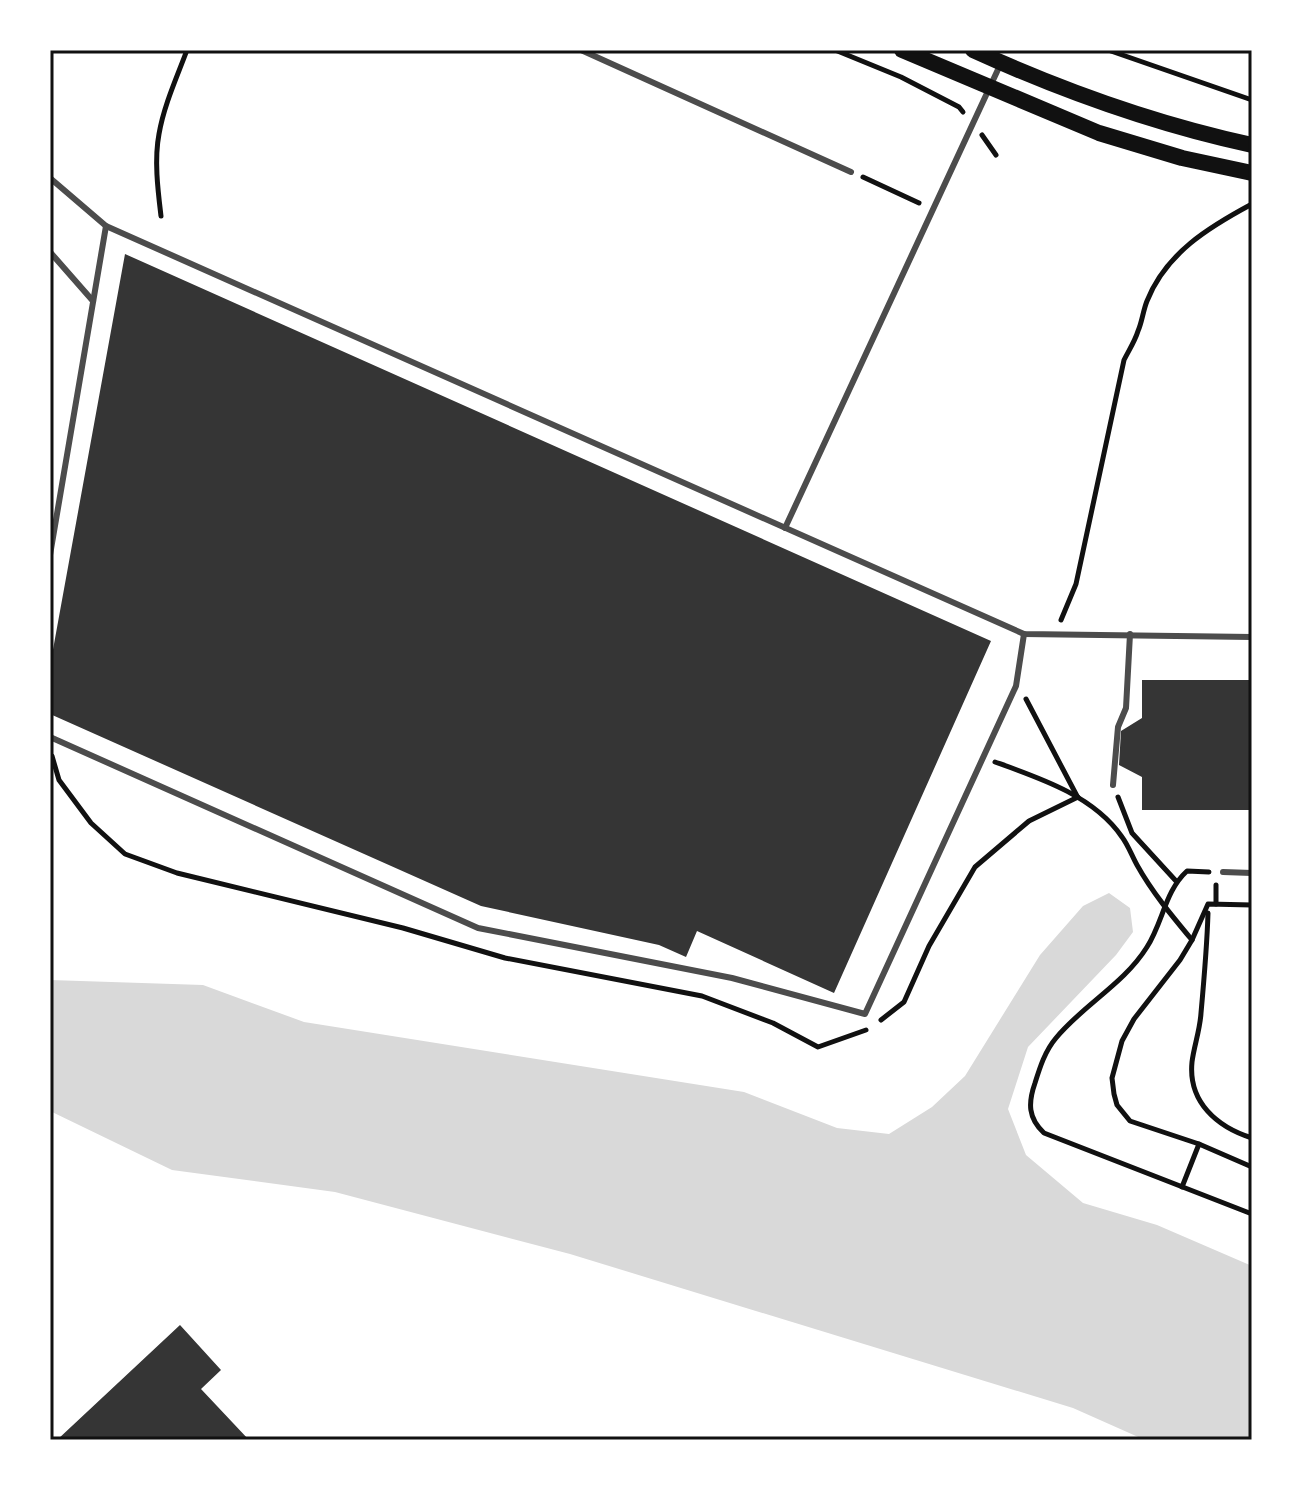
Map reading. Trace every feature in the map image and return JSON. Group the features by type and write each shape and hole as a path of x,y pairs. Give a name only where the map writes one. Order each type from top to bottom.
{"main road":[{"path":"973,50 1109,106 1189,131 1252,145"},
{"path":"911,52 989,89 1099,133 1182,158 1252,173"}],"lane":[{"path":"581,50 851,172"},
{"path":"785,528 1001,63"},
{"path":"50,178 106,226 1024,634 1252,637"},
{"path":"50,555 106,226"},
{"path":"50,252 93,301"},
{"path":"50,737 478,928 732,978 865,1014 1016,686 1024,634"},
{"path":"1113,785 1118,727 1126,708 1130,634"},
{"path":"1223,872 1252,873"}],"path":[{"path":"161,216 158,138 163,113 187,50"},
{"path":"835,50 901,77 959,107 996,155"},
{"path":"1108,50 1252,100"},
{"path":"851,172 934,210"},
{"path":"1024,634 1063,619 1076,584 1114,395 1124,360 1160,276 1204,230 1252,204"},
{"path":"1016,686 1028,701 1078,797"},
{"path":"50,751 59,780 91,823 125,854 191,877 403,928 505,958 702,996 773,1023 818,1047 873,1026 904,1002 929,946 975,867 1029,821 1078,797"},
{"path":"983,758 1037,777 1078,797 1111,824 1123,837 1138,867 1164,906 1192,940"},
{"path":"1113,785 1132,833 1176,881"},
{"path":"1123,837 1125,814"},
{"path":"1223,872 1187,871 1176,881 1147,946 1128,971 1055,1039 1043,1059 1030,1096 1029,1110 1034,1124 1044,1133 1252,1214"},
{"path":"1252,905 1208,904 1192,940 1163,984 1134,1019 1118,1051 1112,1078 1117,1105 1130,1121 1199,1144 1252,1167"},
{"path":"1208,913 1206,973 1192,1063 1192,1084 1203,1107 1217,1123 1252,1138"},
{"path":"1182,1187 1199,1144"}],"shaded area":[{"path":"1109,893 1130,908 1133,932 1116,955 1028,1047 1008,1109 1026,1155 1083,1203 1157,1225 1252,1266 1252,1440 1145,1440 1073,1408 570,1254 335,1192 172,1170 50,1111 50,980 203,985 304,1022 744,1092 837,1128 889,1134 932,1107 965,1076 1040,955 1083,906"}],"building":[{"path":"125,254 991,641 834,993 697,931 686,957 659,945 481,906 50,714 50,666"},
{"path":"1142,680 1252,680 1252,810 1142,810 1142,777 1119,765 1121,731 1142,718"},
{"path":"180,1325 221,1370 201,1389 249,1440 57,1440"}]}
